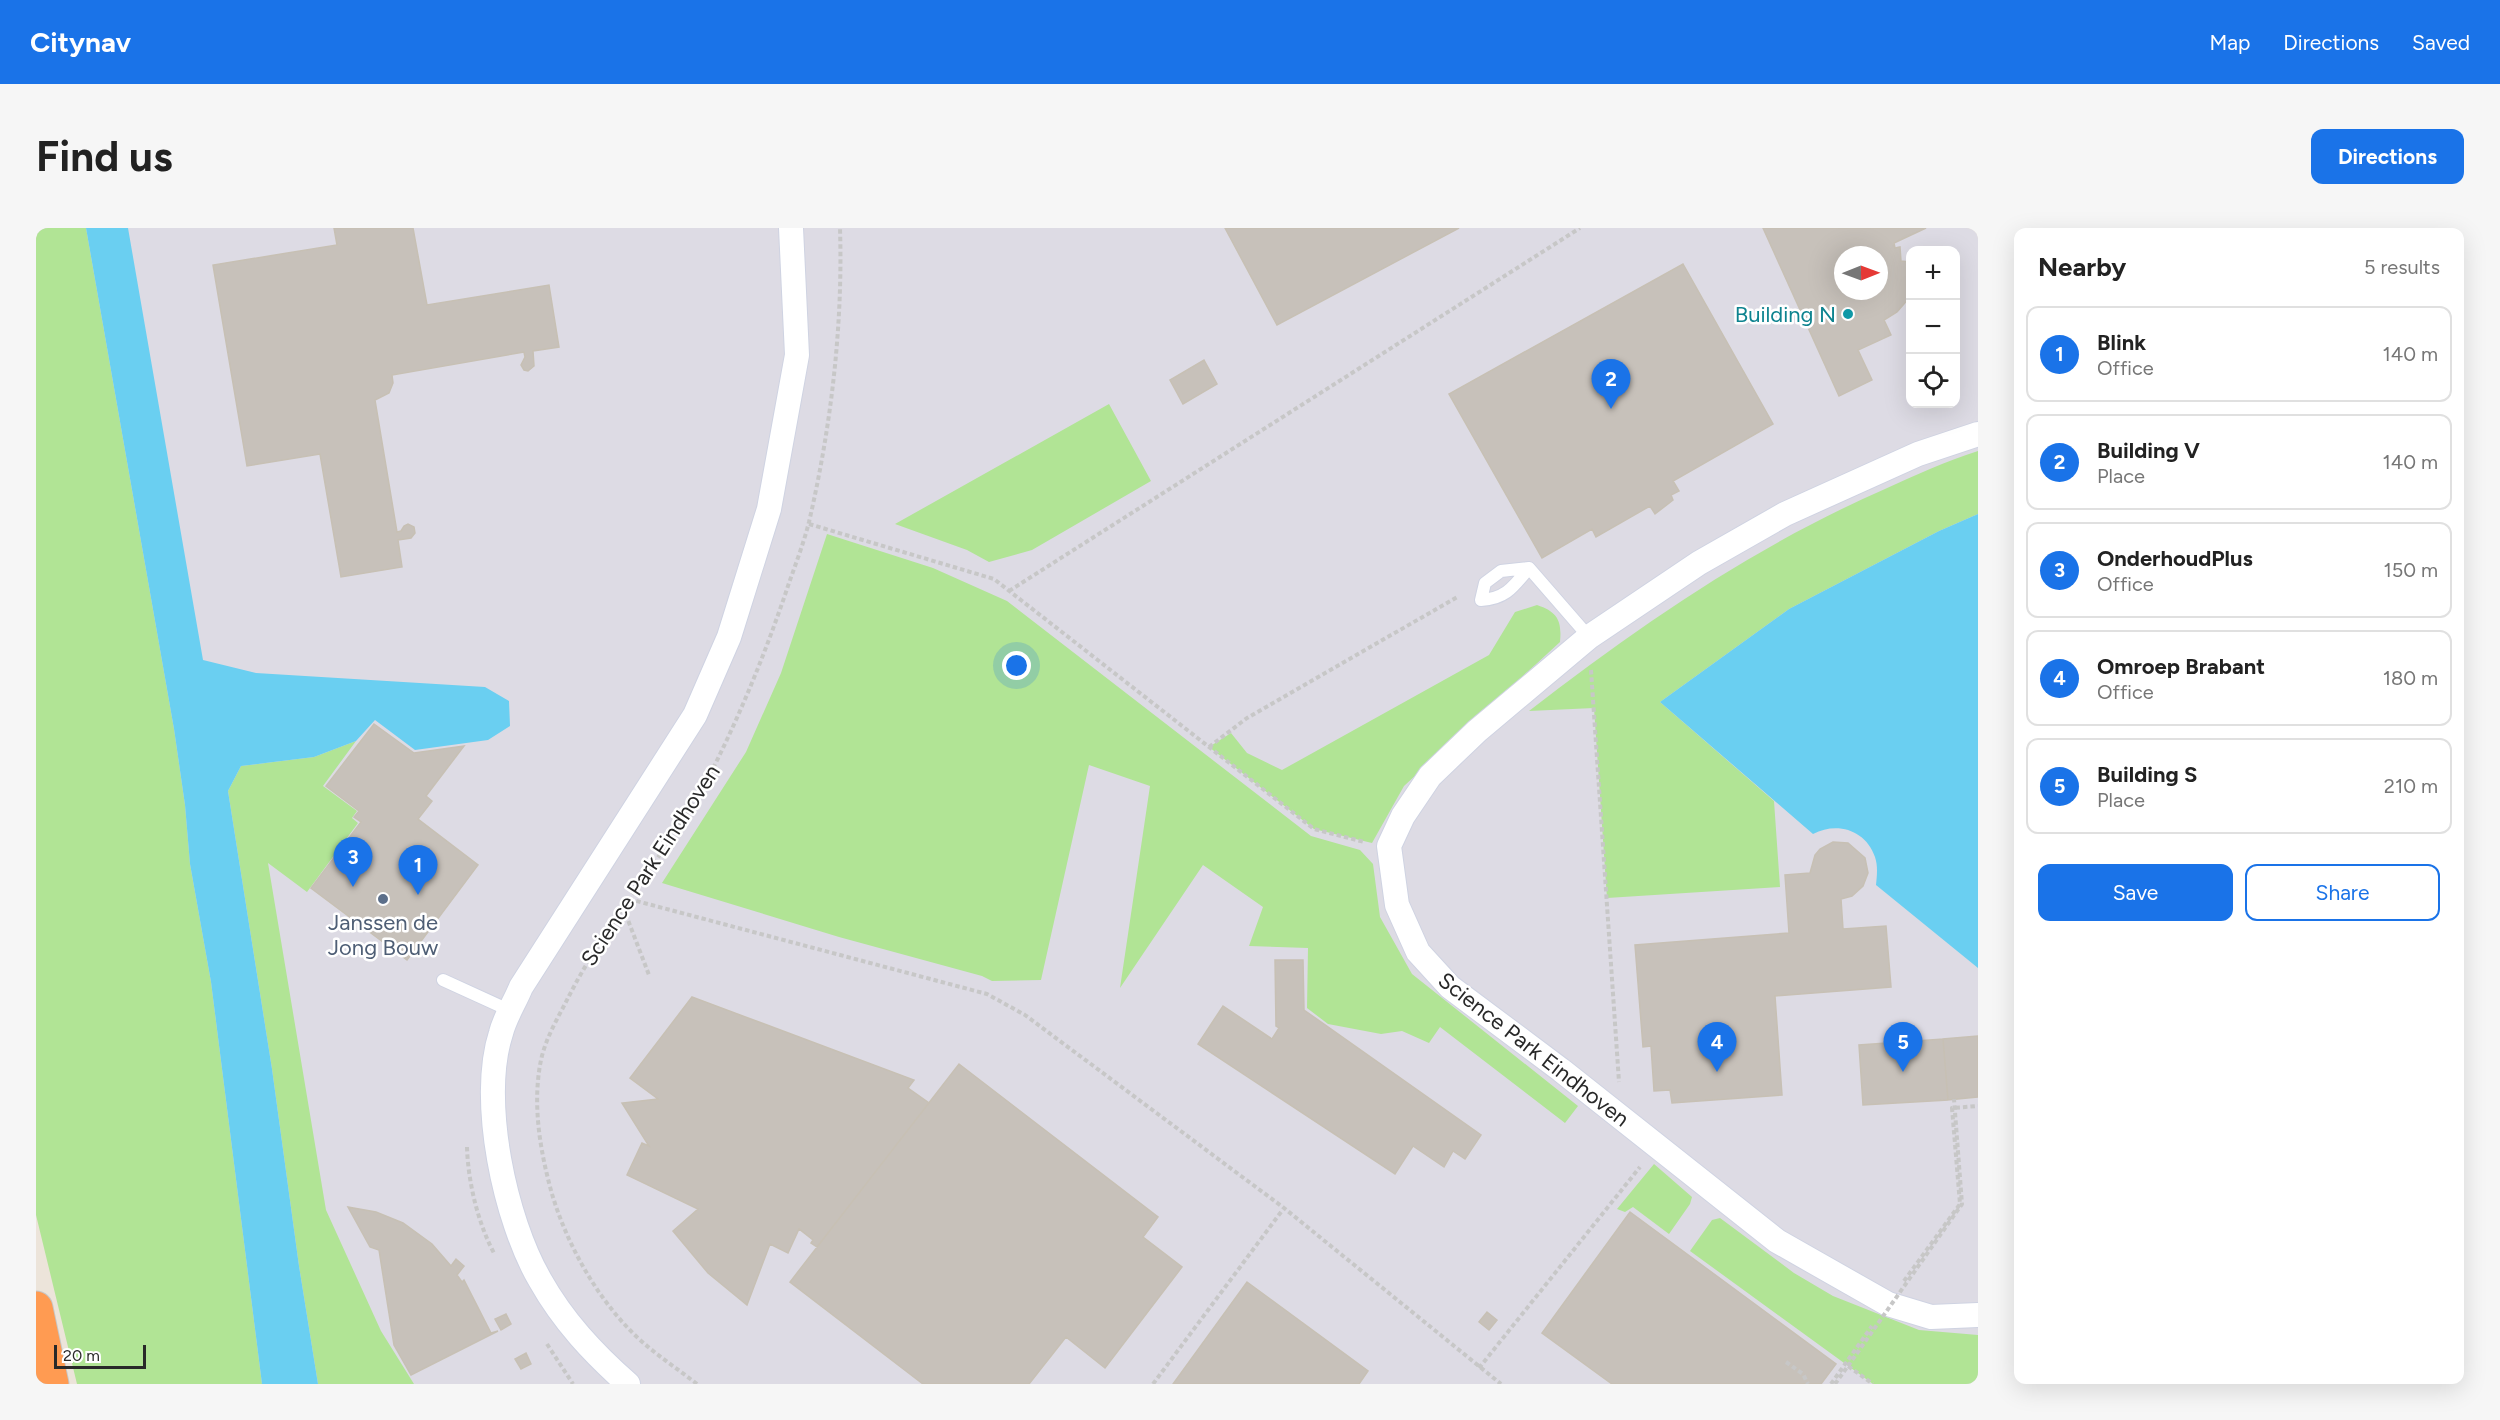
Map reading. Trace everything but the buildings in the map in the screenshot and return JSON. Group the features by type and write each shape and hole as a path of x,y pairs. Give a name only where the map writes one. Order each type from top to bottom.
{"highway":[{"path":"36,1308 52,1384"}],"street":[{"name":"Science Park Eindhoven","path":"628,1384 590,1350 539,1280 514,1222 492,1122 492,1081 500,1033 521,987 696,715 729,637 769,509 797,355 791,228"},
{"path":"1389,846 1403,816 1430,776 1477,731 1589,637 1699,563 1785,514 1918,454 1978,434"},
{"name":"Science Park Eindhoven","path":"1389,846 1397,905 1418,952 1450,987 1777,1241 1888,1304 1931,1317 1978,1315"}],"lane":[{"path":"1529,568 1589,637"},
{"path":"444,980 511,1011"}],"path":[{"name":"Science Park Eindhoven","path":"697,1384 628,1328 579,1258 558,1215 543,1164 538,1123 541,1060 552,1030 585,965 680,825 721,753 770,640 809,524 824,443 838,336 840,228"},
{"path":"1009,591 1580,228"},
{"path":"809,524 994,579 1314,829 1354,840 1389,846"},
{"path":"1209,747 1247,718 1468,590"},
{"path":"1589,637 1622,1119"},
{"path":"629,899 987,994 1024,1015 1284,1209 1501,1384"},
{"path":"623,907 649,975"},
{"path":"1833,1384 1962,1204 1954,1099"},
{"path":"1833,1384 1960,1204 1952,1108 1978,1106"},
{"path":"1479,1368 1657,1146"},
{"path":"1154,1384 1284,1209"},
{"path":"1786,1362 1803,1374 1808,1384"},
{"path":"1848,1366 1874,1384"}],"shaded area":[{"path":"36,228 1978,228 1978,1384 203,1384"}],"green space":[{"path":"36,228 86,228 174,729 185,805 190,864 211,982 262,1384 77,1384 36,1215"},
{"path":"1109,404 1151,481 1032,550 989,562 967,550 895,524"},
{"path":"1978,451 1978,514 1939,531 1789,609 1660,702 1774,801 1780,887 1607,898 1594,708 1529,711 1657,618 1745,561 1837,511 1931,468"},
{"path":"827,534 933,568 1007,601 1311,836 1360,850 1373,864 1380,917 1412,974 1578,1106 1565,1123 1440,1027 1429,1043 1402,1031 1381,1034 1328,1024 1307,1008 1308,948 1249,946 1263,907 1203,865 1120,988 1150,786 1089,765 1041,980 992,981 982,976 839,937 662,883 746,752 781,673"},
{"path":"1537,605 1550,611 1557,618 1560,642 1404,786 1372,843 1314,829 1209,747 1231,733 1247,753 1282,770 1489,655 1515,612"},
{"path":"356,741 323,786 357,811 352,818 358,823 307,892 268,863 326,1210 381,1331 414,1384 318,1384 228,791 241,766 314,757"},
{"path":"1654,1164 1692,1197 1690,1204 1669,1234 1633,1207 1625,1212 1617,1209"},
{"path":"1720,1218 1794,1273 1833,1296 1919,1330 1978,1335 1978,1384 1873,1384 1690,1251 1712,1220"}],"water":[{"path":"86,228 128,228 203,660 256,673 485,687 509,701 510,726 488,740 415,750 375,720 356,741 314,757 241,766 228,791 318,1384 262,1384 211,982 190,864 185,805 174,729"},
{"path":"1978,514 1978,968 1876,885 1876,860 1871,848 1858,834 1850,830 1832,828 1813,834 1660,702 1789,609 1939,531"}],"place":[{"name":"Building N","path":"1848,314"},
{"name":"Building V","path":"1611,409"},
{"name":"OnderhoudPlus","path":"353,887"},
{"name":"Blink","path":"418,895"},
{"name":"Janssen de Jong Bouw","path":"383,899"},
{"name":"Omroep Brabant","path":"1717,1072"},
{"name":"Building S","path":"1903,1072"}]}
